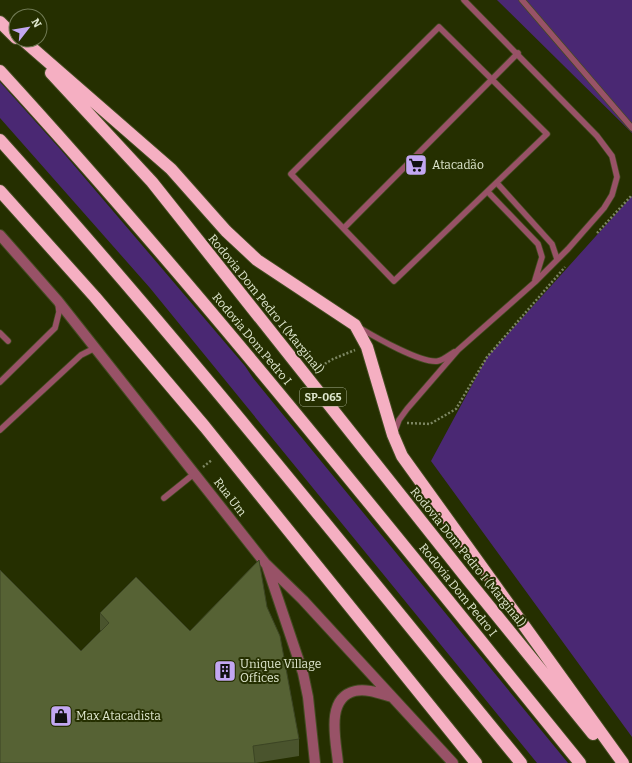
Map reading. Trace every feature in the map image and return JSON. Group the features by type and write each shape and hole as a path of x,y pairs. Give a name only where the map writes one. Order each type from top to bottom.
{"highway":[{"path":"0,21 8,28"},
{"name":"Rodovia Dom Pedro I (Marginal)","path":"0,21 8,29"},
{"name":"Rodovia Dom Pedro I (Marginal)","path":"26,48 78,101 152,182 468,580 617,763"},
{"path":"32,48 171,169 226,230 256,260 355,325 367,347 393,435 402,456 623,763"},
{"name":"Rodovia Dom Pedro I","path":"0,71 80,158 235,339 580,763"},
{"path":"0,140 53,199 212,384 521,763"},
{"path":"0,191 95,297 205,427 476,763"}],"street":[{"name":"Rua Um","path":"0,235 58,302 196,473 265,562 303,600 453,763"},
{"path":"265,562 303,673 308,697 316,763"},
{"path":"338,763 334,715 341,700 355,691 368,691 392,697"}],"lane":[{"path":"393,435 399,420 458,350 534,282 604,208 612,195 617,178 612,156 597,136 518,53 464,0"},
{"path":"522,0 632,128"},
{"path":"439,27 492,78 547,134 488,192 394,280 291,174 439,27"},
{"path":"344,228 518,53"},
{"path":"497,183 552,244 557,259"},
{"path":"488,192 538,244 542,257 534,282"},
{"path":"0,382 55,328 60,312 58,302"},
{"path":"355,325 403,352 422,358 437,361 458,350"},
{"path":"0,333 8,341"},
{"path":"0,430 81,355 95,348"},
{"path":"164,498 196,473"}],"path":[{"path":"594,235 632,195"},
{"path":"399,420 411,424 430,424 456,409 487,357 567,264"},
{"path":"318,368 333,359 367,347"}],"shaded area":[{"path":"497,0 632,0 632,133"},
{"path":"0,82 61,150 245,366 253,378 568,763 537,763 150,288 0,118"},
{"path":"632,196 632,737 431,461 487,357"}],"building":[{"path":"259,560 267,607 280,636 299,739 253,746 255,763 0,763 0,570 81,651 109,623 100,613 136,577 190,631"}],"place":[{"name":"Atacadão","path":"416,165"},
{"name":"Unique Village Offices","path":"225,671"},
{"name":"Max Atacadista","path":"61,716"}]}
